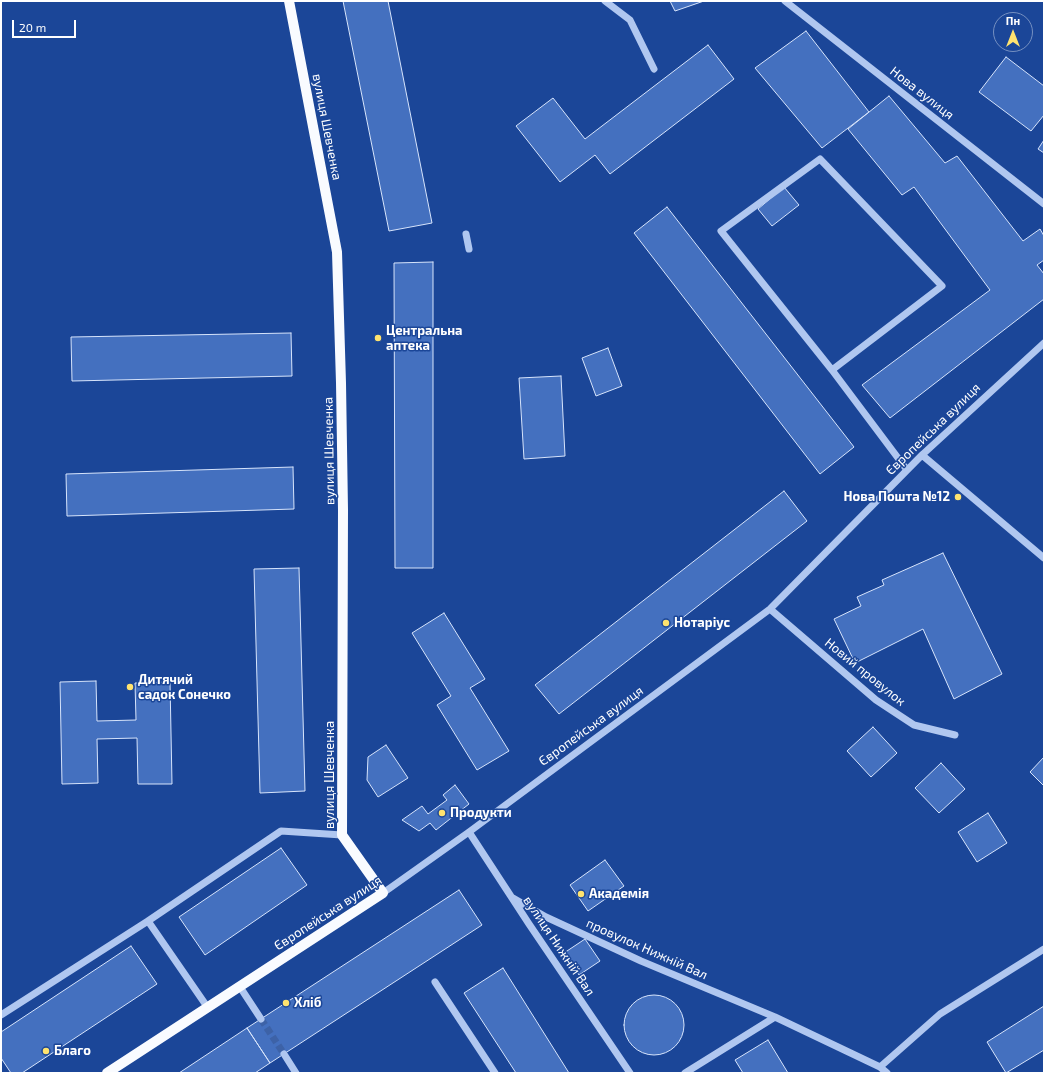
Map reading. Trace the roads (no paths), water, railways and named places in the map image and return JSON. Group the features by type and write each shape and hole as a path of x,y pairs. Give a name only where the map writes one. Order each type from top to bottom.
{"main road":[{"name":"вулиця Шевченка","path":"289,1 337,252 343,510 342,835 383,893"},
{"name":"Європейська вулиця","path":"107,1073 383,893"}],"street":[{"path":"606,1 630,20 654,69"},
{"name":"Нова вулиця","path":"785,1 1044,204"},
{"path":"832,370 942,286 820,159 721,231 832,370 907,470"},
{"path":"466,234 470,249"},
{"name":"Європейська вулиця","path":"383,893 470,832 770,609 922,455 1044,343"},
{"path":"922,455 1044,558"},
{"name":"Новий провулок","path":"770,609 876,700 914,726 955,735"},
{"path":"1,1015 148,921 281,832 342,835"},
{"name":"вулиця Нижній Вал","path":"470,832 529,924 630,1073"},
{"name":"провулок Нижній Вал","path":"513,898 546,917 641,961 775,1017 880,1067 887,1073"},
{"path":"148,921 208,1008"},
{"path":"880,1067 940,1014 1044,949"},
{"path":"435,982 495,1073"},
{"path":"240,987 261,1019"},
{"path":"685,1073 775,1017"},
{"path":"284,1054 296,1073"}],"tunnel":[{"path":"261,1019 284,1054"}],"place":[{"name":"Центральна аптека","path":"378,338"},
{"name":"Нова Пошта №12","path":"958,497"},
{"name":"Нотаріус","path":"666,623"},
{"name":"Дитячий садок Сонечко","path":"130,687"},
{"name":"Продукти","path":"442,813"},
{"name":"Академія","path":"581,894"},
{"name":"Хліб","path":"286,1003"},
{"name":"Благо","path":"46,1051"}]}
